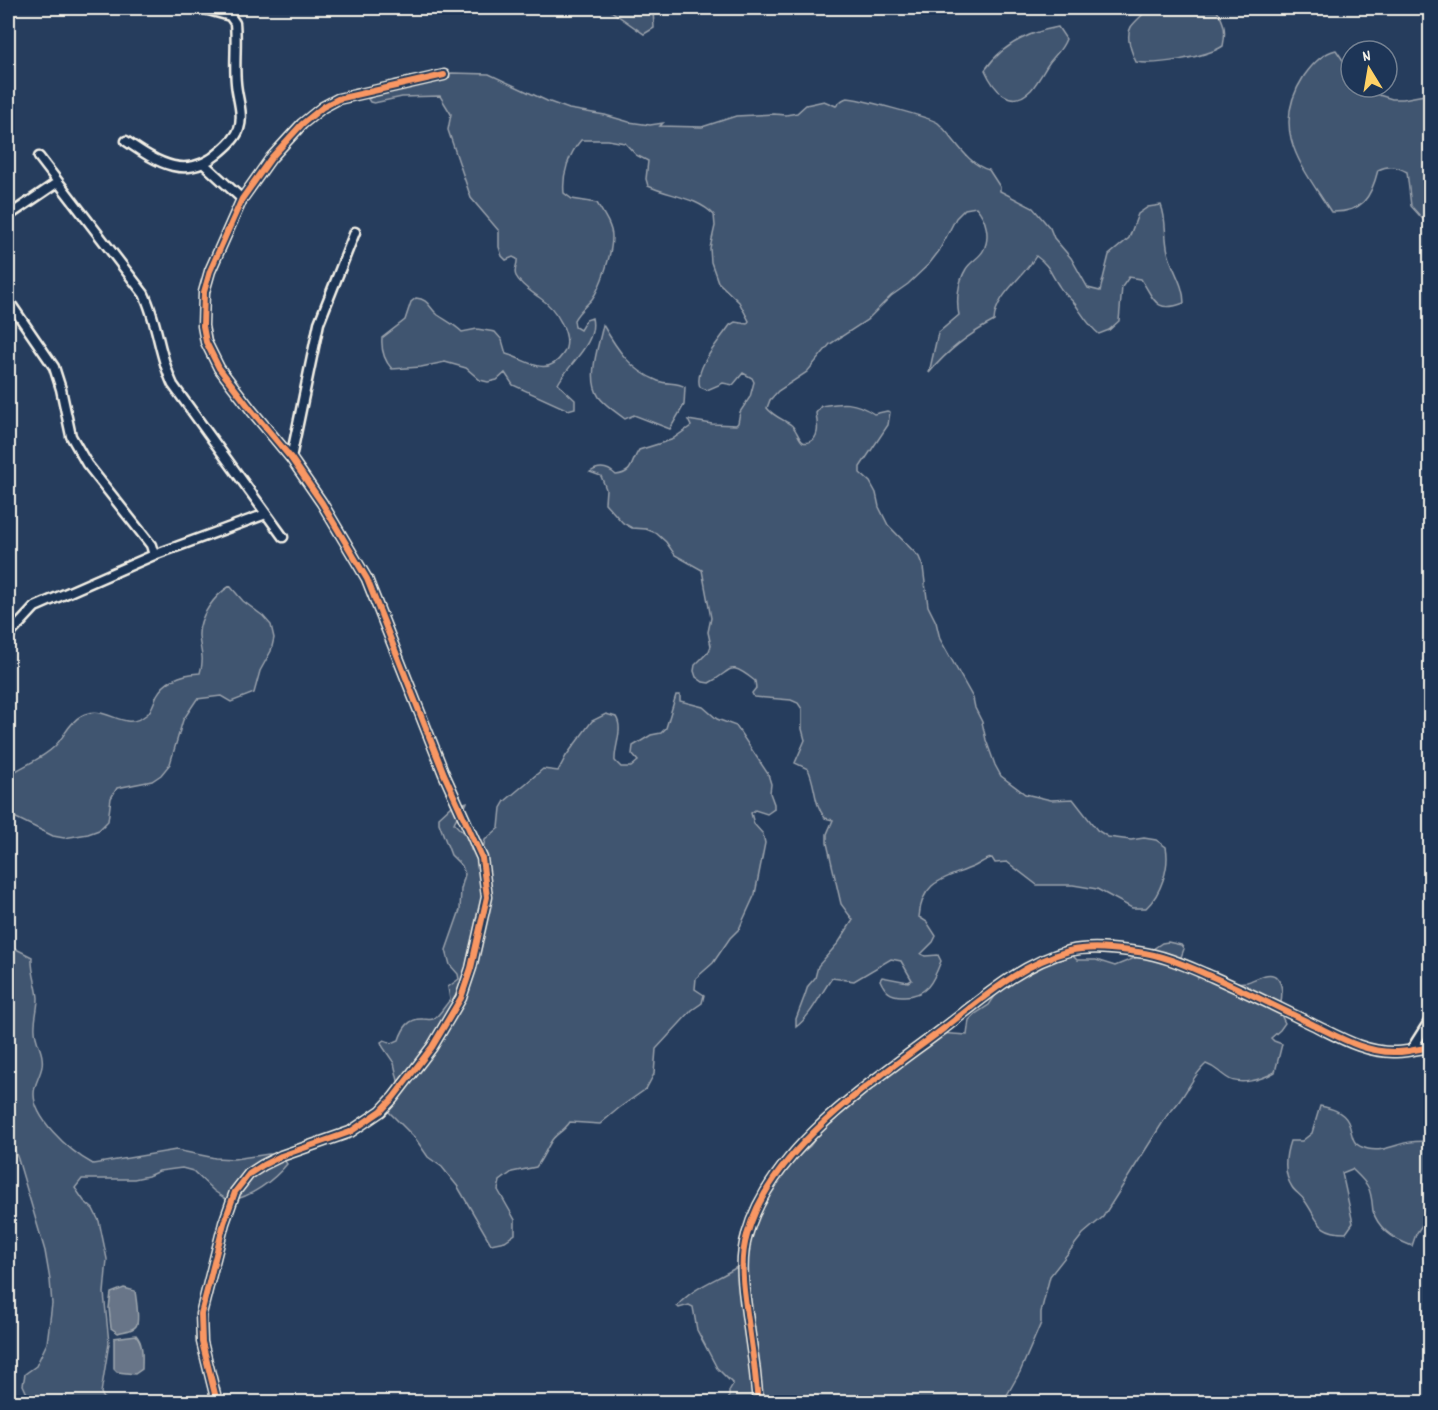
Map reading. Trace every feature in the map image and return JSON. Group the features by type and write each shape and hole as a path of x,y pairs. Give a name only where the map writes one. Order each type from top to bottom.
{"street":[{"path":"126,141 157,161 171,166 189,167 204,164 231,142 238,131 241,120 236,84 235,23 230,16 201,8"},
{"path":"217,1402 201,1342 201,1314 224,1223 235,1192 249,1174 263,1165 281,1156 350,1132 381,1111 393,1098 432,1047 461,998 471,968 487,897 482,858 444,774 367,579 322,503 291,458 219,368 206,342 203,326 204,292 210,271 242,199 286,141 302,124 323,107 338,99 444,75"},
{"path":"39,157 144,294 151,312 161,357 173,386 283,537"},
{"path":"204,164 242,199"},
{"path":"8,216 58,183"},
{"path":"291,458 319,323 355,232"},
{"path":"8,300 54,367 71,436 82,456 151,545 154,555"},
{"path":"8,636 35,607 154,555 266,514"},
{"path":"758,1402 745,1294 743,1257 746,1236 765,1191 796,1150 862,1089 1020,972 1048,958 1071,951 1103,949 1141,952 1179,962 1254,995 1349,1044 1395,1052 1431,1047"},
{"path":"1411,1050 1431,1020"}],"shaded area":[{"path":"607,8 653,8 654,28 644,34"},
{"path":"1149,8 1193,8 1217,11 1224,28 1223,46 1205,54 1180,60 1155,63 1136,62 1130,45 1129,31"},
{"path":"1058,27 1066,39 1031,90 1016,98 1003,95 985,70 992,61 1017,41 1037,32"},
{"path":"1336,50 1339,54 1339,99 1403,99 1430,94 1430,227 1411,206 1407,172 1403,170 1386,167 1378,170 1372,189 1358,207 1342,212 1331,212 1300,163 1290,131 1289,114 1294,95 1304,76 1326,54"},
{"path":"489,74 569,109 629,122 650,125 663,123 660,126 702,127 736,116 786,115 797,113 806,105 824,101 836,106 847,98 923,117 938,123 967,156 989,170 1000,187 1000,191 1033,208 1071,258 1088,288 1100,291 1109,255 1129,238 1138,214 1148,207 1161,205 1168,252 1182,290 1184,303 1161,306 1141,279 1129,277 1122,287 1119,321 1109,330 1099,334 1061,289 1047,266 1036,256 999,303 994,321 959,344 929,373 938,333 959,315 958,292 963,274 983,251 987,240 985,222 980,211 976,207 965,209 956,218 939,251 929,264 867,320 830,344 807,372 778,391 770,400 767,408 792,426 805,443 813,440 817,433 816,413 821,406 848,404 861,407 874,414 890,412 888,425 860,467 860,473 870,482 876,493 879,507 888,525 919,557 923,567 928,606 936,622 940,639 973,698 995,765 1001,776 1025,794 1051,800 1073,799 1097,830 1108,837 1156,840 1166,847 1167,863 1163,880 1156,895 1146,908 1132,908 1097,889 1073,885 1037,885 1007,862 995,863 992,858 987,859 938,882 925,894 919,917 927,922 936,936 921,954 938,955 941,961 928,987 911,996 891,994 880,980 882,977 908,982 912,980 901,961 891,959 854,981 832,978 811,1011 796,1027 796,1019 808,986 815,978 818,966 839,942 853,920 841,904 827,843 827,834 833,820 825,818 821,812 808,769 795,763 805,740 802,729 802,709 798,703 791,700 754,697 752,693 756,688 755,681 739,670 730,669 709,683 696,677 695,665 711,646 708,632 711,618 702,570 675,555 656,533 646,529 632,528 623,523 605,503 606,489 601,476 590,472 601,468 610,470 616,475 626,472 639,450 671,440 691,426 688,420 712,424 736,425 738,423 740,412 750,397 754,382 752,378 743,373 733,385 723,383 707,390 700,387 699,380 704,363 730,325 735,322 747,324 749,321 739,302 718,282 711,262 710,248 715,226 714,215 699,204 648,186 646,179 648,161 636,155 625,143 608,140 581,140 567,165 564,193 572,199 597,203 609,224 612,244 599,286 592,299 574,320 575,327 580,330 586,320 592,318 591,336 587,345 558,384 575,400 575,408 568,410 513,385 505,373 497,380 488,382 480,380 466,368 445,362 421,367 392,369 384,355 382,338 405,320 411,302 416,298 426,302 438,315 462,332 477,329 495,332 502,340 506,354 536,366 543,367 557,361 566,347 567,339 562,323 546,303 518,280 515,272 517,259 513,257 506,260 502,256 499,247 499,231 471,198 448,130 451,114 440,96 402,97 374,103 368,99 372,97 370,87 428,75"},
{"path":"603,325 632,365 658,381 685,387 684,405 670,429 634,415 625,419 599,397 595,389 593,371"},
{"path":"230,586 243,601 271,625 274,638 271,651 260,671 254,693 231,702 221,696 197,699 183,720 170,764 161,775 152,781 117,788 111,798 108,821 99,830 64,838 53,836 8,814 8,776 49,751 81,716 99,713 122,720 137,720 150,711 157,695 170,681 181,676 200,673 202,658 199,629 201,621 213,601"},
{"path":"676,695 680,695 680,701 703,707 717,719 736,726 768,774 774,809 767,814 755,810 751,813 754,824 763,834 765,843 755,894 739,929 713,963 696,978 695,989 704,995 702,1003 692,1010 656,1049 654,1074 646,1089 600,1124 570,1122 552,1140 536,1167 512,1172 500,1181 498,1190 515,1220 515,1234 505,1241 491,1244 458,1187 442,1167 428,1157 415,1138 385,1106 399,1085 394,1063 381,1042 384,1040 392,1043 399,1040 405,1028 414,1020 435,1018 450,1000 448,987 459,979 458,974 450,965 446,950 460,910 461,889 465,874 462,866 451,855 439,823 439,817 450,807 467,802 454,823 468,838 471,850 482,853 485,840 499,828 501,808 505,801 543,769 558,771 566,756 592,721 606,714 616,717 619,733 615,761 621,767 631,767 638,761 632,754 633,746 651,735 661,733 666,728"},
{"path":"1168,942 1181,945 1184,949 1180,960 1192,969 1198,978 1208,969 1221,978 1236,982 1247,982 1267,975 1277,978 1282,989 1280,1012 1285,1023 1271,1038 1282,1044 1275,1072 1244,1082 1231,1080 1206,1064 1196,1075 1168,1114 1103,1217 1083,1234 1050,1276 1041,1312 1041,1323 1020,1372 1003,1402 729,1402 729,1391 733,1384 717,1368 697,1330 693,1307 689,1305 679,1308 677,1306 698,1289 737,1267 764,1185 810,1146 823,1128 832,1123 837,1109 938,1033 967,1035 969,1020 989,1005 997,993 1030,969 1047,964 1068,951 1077,960 1096,960 1115,966"},
{"path":"12,947 32,957 38,998 35,1034 42,1061 34,1098 44,1121 74,1151 93,1164 176,1150 215,1158 234,1159 269,1154 281,1155 287,1164 261,1187 245,1196 229,1201 214,1191 193,1171 182,1168 159,1171 134,1179 82,1179 75,1188 93,1209 99,1221 107,1259 104,1293 109,1343 101,1393 106,1402 39,1402 28,1396 23,1385 25,1374 36,1366 47,1343 52,1304 45,1251 8,1133 8,948"},
{"path":"1320,1106 1343,1115 1355,1142 1368,1149 1378,1150 1408,1142 1429,1141 1430,1213 1416,1234 1412,1246 1394,1237 1379,1223 1373,1211 1368,1187 1352,1169 1342,1173 1353,1223 1346,1233 1329,1231 1324,1228 1292,1187 1287,1176 1286,1164 1290,1141 1302,1141 1312,1133"},
{"path":"124,1288 135,1291 138,1319 133,1329 118,1333 111,1328 109,1308 111,1293"},
{"path":"136,1335 141,1347 142,1369 135,1374 117,1372 114,1369 114,1338"}],"cycle path":[{"path":"217,1402 202,1342 201,1314 224,1223 235,1192 249,1174 263,1165 281,1156 350,1132 381,1111 393,1098 432,1047 461,998 471,968 487,897 482,858 444,774 367,579 322,503 291,458 219,368 206,342 203,326 204,292 210,271 242,199 271,158 302,124 323,107 338,99 444,75"},
{"path":"758,1402 744,1293 743,1258 747,1235 759,1203 778,1173 801,1145 828,1119 886,1071 987,995 1034,965 1069,951 1086,949 1112,949 1148,954 1213,977 1363,1047 1385,1052 1430,1047"}]}
